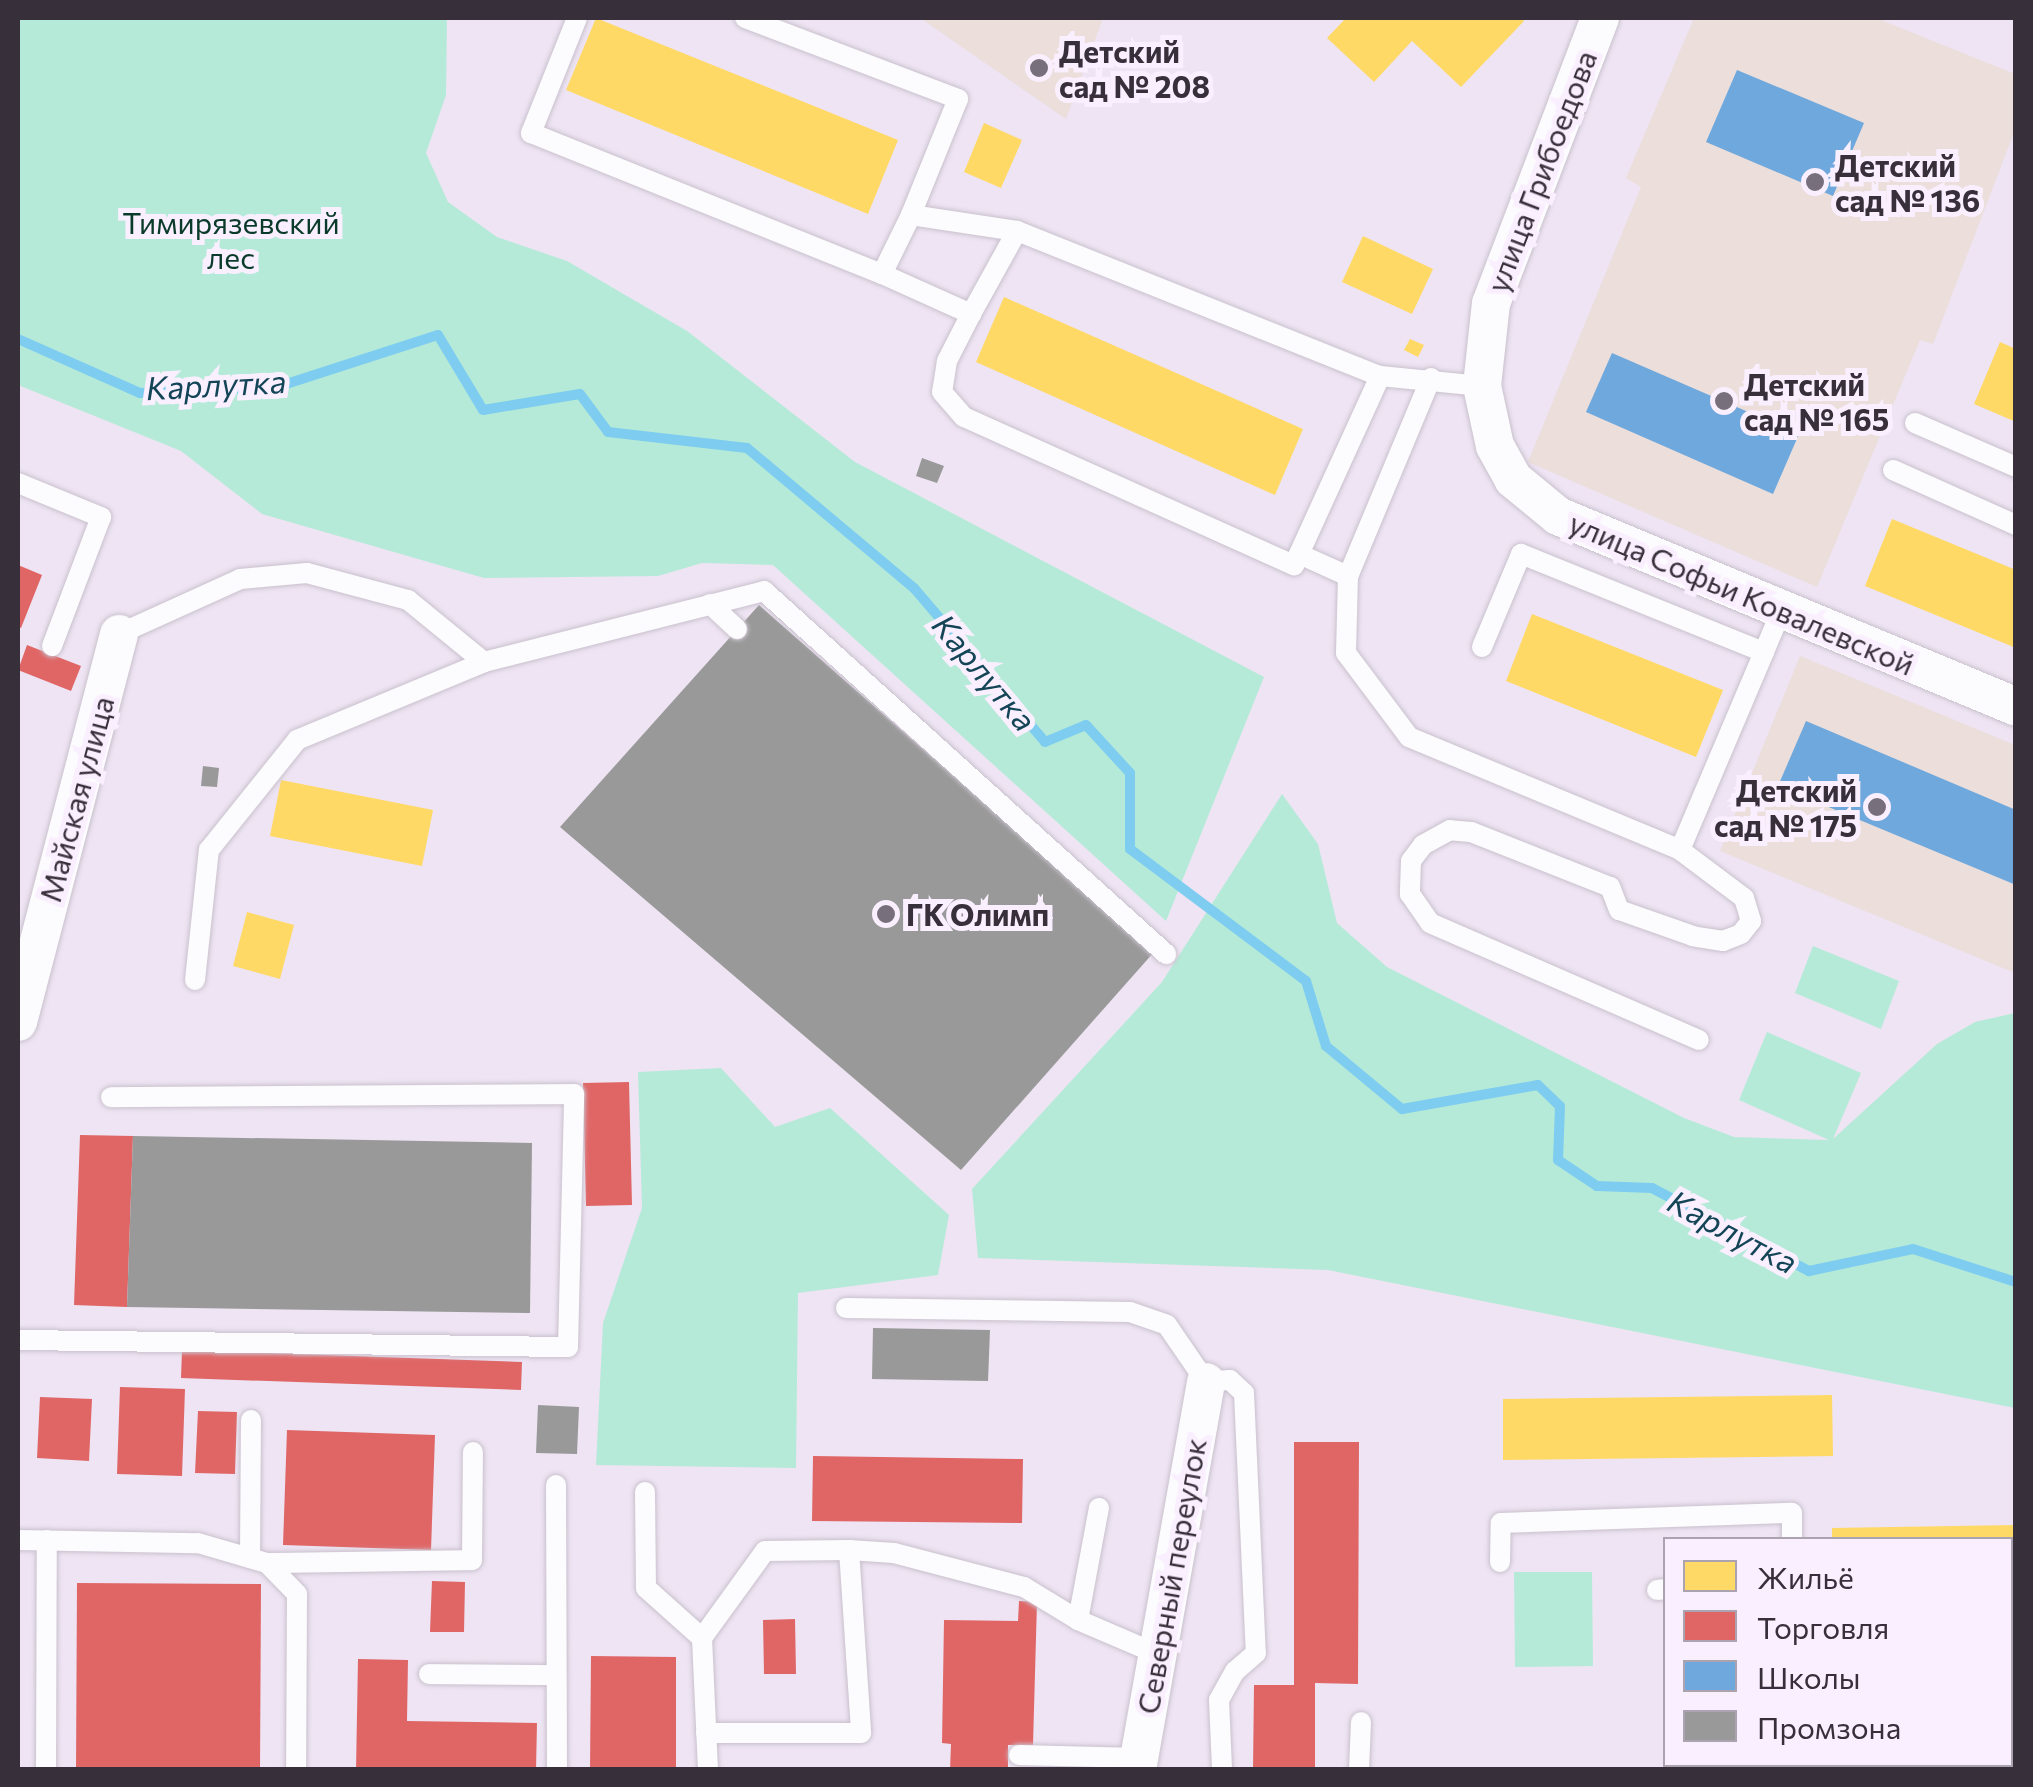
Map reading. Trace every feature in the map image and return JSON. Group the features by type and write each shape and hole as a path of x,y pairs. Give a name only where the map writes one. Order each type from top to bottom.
{"street":[{"name":"улица Грибоедова","path":"1482,386 1490,303 1508,248 1600,18"},
{"name":"улица Софьи Ковалевской","path":"1482,386 1495,446 1513,479 1538,503 2016,707"},
{"name":"Майская улица","path":"18,1022 119,634"},
{"name":"Северный переулок","path":"1138,1764 1206,1382"}],"lane":[{"path":"577,18 532,133 972,314"},
{"path":"745,18 958,99 911,215 882,274"},
{"path":"911,215 1018,231 1380,376 1432,378 1482,386"},
{"path":"1018,231 947,361 942,392 964,417 1294,565 1380,376"},
{"path":"1432,378 1348,576 1346,654 1410,737 1680,850 1744,898 1751,921 1741,934 1708,940 1619,910 1610,887 1471,832 1436,834 1411,861 1407,881 1430,923 1699,1040"},
{"path":"1914,423 2016,467"},
{"path":"1893,470 2016,525"},
{"path":"18,484 102,517 52,646"},
{"path":"1298,554 1348,576"},
{"path":"1482,646 1521,554 1764,652"},
{"path":"119,634 240,579 307,573 408,600 484,662"},
{"path":"194,980 209,850 297,740 484,662 764,591 1166,954"},
{"path":"710,604 737,629"},
{"path":"1680,850 1782,610"},
{"path":"18,1340 568,1347 574,1094 110,1096"},
{"path":"846,1308 1130,1312 1167,1325 1206,1382 1230,1380 1244,1392 1256,1653 1234,1671 1219,1700 1222,1770"},
{"path":"251,1420 259,1561 297,1594 296,1770"},
{"path":"18,1540 198,1543 259,1561 472,1560 472,1452"},
{"path":"556,1485 557,1770"},
{"path":"645,1492 646,1588 702,1638"},
{"path":"1078,1620 1099,1508"},
{"path":"1500,1562 1501,1524 1792,1513 1792,1537"},
{"path":"46,1770 47,1540"},
{"path":"706,1732 861,1733 850,1550"},
{"path":"708,1770 702,1638 765,1551 894,1553 1024,1587 1078,1620 1155,1653"},
{"path":"428,1674 556,1674"},
{"path":"1359,1770 1361,1722"},
{"path":"1019,1754 1138,1764"}],"shaded area":[{"name":"Детский сад № 208","path":"920,18 1103,18 1066,119"},
{"path":"1694,18 1876,18 2015,74 2015,130 1933,344 1920,340 1817,587 1528,462 1641,187 1626,178"},
{"name":"Детский сад № 175","path":"1800,656 2015,745 2015,973 1720,851"}],"green space":[{"name":"Тимирязевский лес","path":"18,18 447,18 446,95 426,153 448,202 497,237 567,261 687,331 855,462 1264,677 1166,921 773,565 702,563 658,576 484,578 262,514 181,451 18,385"},
{"path":"1282,794 1318,844 1337,923 1387,967 1684,1118 1734,1137 1829,1140 1739,1100 1767,1032 1861,1073 1833,1139 1937,1044 1975,1022 2015,1013 2015,1408 1328,1270 978,1258 972,1189 1162,982"},
{"path":"1813,946 1899,981 1881,1029 1795,993"},
{"path":"721,1068 775,1127 830,1108 949,1215 938,1275 798,1293 796,1468 596,1465 603,1323 642,1208 638,1072"},
{"path":"1514,1572 1592,1572 1593,1666 1515,1667"}],"building: Жильё":[{"path":"596,18 898,140 868,214 566,90"},
{"path":"1346,18 1524,21 1461,87 1412,41 1374,82 1327,38"},
{"path":"984,123 1022,140 1001,188 964,172"},
{"path":"1363,236 1433,269 1412,314 1342,282"},
{"path":"1004,297 1303,429 1275,495 976,362"},
{"path":"1410,339 1424,345 1418,357 1404,350"},
{"path":"2000,342 2016,349 2016,422 1974,404"},
{"path":"1892,519 2016,570 2016,648 1865,586"},
{"path":"1532,614 1723,690 1696,757 1506,681"},
{"path":"281,780 433,810 422,866 270,836"},
{"path":"247,912 294,925 280,979 233,966"},
{"path":"1832,1395 1833,1456 1503,1460 1503,1399"},
{"path":"2016,1525 2016,1587 2013,1537 1832,1537 1832,1528"}],"building: Торговля":[{"path":"18,565 42,575 21,628 18,627"},
{"path":"27,645 81,666 71,691 18,670"},
{"path":"629,1082 632,1205 586,1206 583,1083"},
{"path":"80,1135 133,1136 127,1307 74,1305"},
{"path":"182,1350 522,1362 521,1390 181,1378"},
{"path":"120,1387 185,1389 182,1476 117,1474"},
{"path":"40,1397 92,1399 89,1461 37,1458"},
{"path":"198,1411 237,1412 235,1474 195,1473"},
{"path":"287,1430 435,1435 431,1550 283,1545"},
{"path":"1294,1442 1359,1442 1358,1684 1315,1683 1315,1770 1253,1770 1254,1685 1294,1685"},
{"path":"813,1456 1023,1459 1022,1523 812,1521"},
{"path":"432,1581 465,1582 464,1632 430,1632"},
{"path":"77,1583 261,1584 260,1770 76,1770"},
{"path":"1019,1601 1037,1602 1033,1745 1008,1745 1008,1770 950,1770 951,1744 942,1743 944,1620 1018,1621"},
{"path":"795,1619 796,1674 764,1674 763,1620"},
{"path":"591,1656 676,1657 676,1770 590,1770"},
{"path":"358,1659 408,1660 407,1721 537,1723 536,1770 356,1770"}],"building: Школы":[{"path":"1737,70 1864,123 1833,196 1706,142"},
{"path":"1612,353 1799,434 1773,494 1586,412"},
{"path":"1806,721 2016,810 2016,885 1778,786"}],"building: Промзона":[{"path":"922,458 944,466 937,483 916,476"},
{"name":"ГК Олимп","path":"759,605 1154,952 961,1170 560,827"},
{"path":"203,766 219,768 217,787 201,786"},
{"path":"133,1136 532,1143 530,1313 127,1307"},
{"path":"873,1328 990,1330 988,1381 872,1379"},
{"path":"538,1405 579,1407 577,1454 536,1453"}],"waterway":[{"name":"Карлутка","path":"18,339 140,393 277,387 438,335 483,410 580,394 608,432 747,448 914,588 1045,742 1086,725 1130,773 1130,849 1306,981 1326,1046 1402,1109 1538,1085 1560,1106 1558,1160 1597,1186 1652,1188 1809,1271 1913,1249 2016,1282"}],"place":[{"name":"Детский сад № 208","path":"1039,68"},
{"name":"Детский сад № 136","path":"1815,182"},
{"name":"Детский сад № 165","path":"1724,401"},
{"name":"Детский сад № 175","path":"1877,807"},
{"name":"ГК Олимп","path":"886,914"}]}
